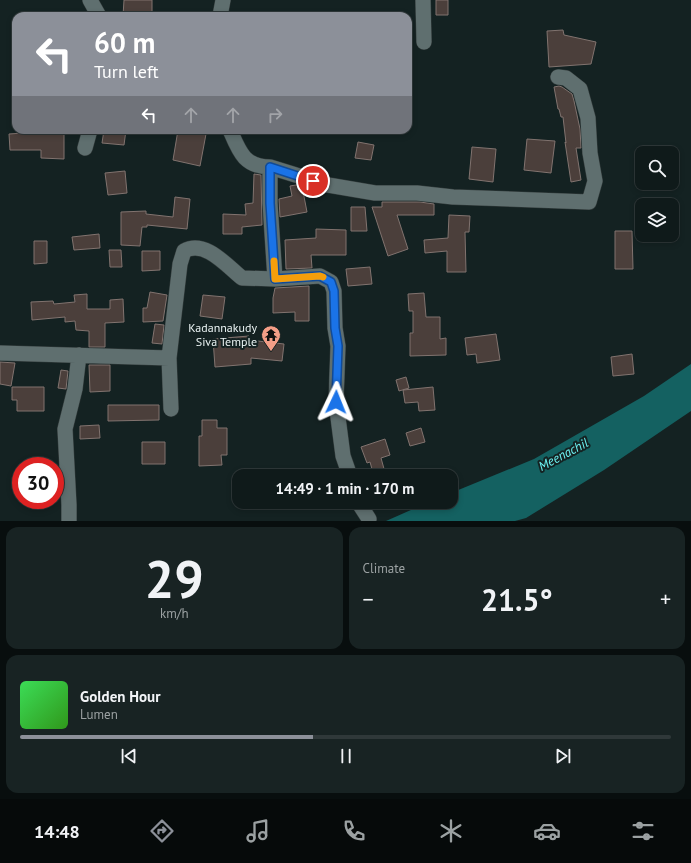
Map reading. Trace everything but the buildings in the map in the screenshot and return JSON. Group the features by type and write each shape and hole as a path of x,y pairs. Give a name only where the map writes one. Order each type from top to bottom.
{"street":[{"path":"90,0 97,12"},
{"path":"221,12 223,0"},
{"path":"423,0 424,42"},
{"path":"232,134 239,152 250,163 260,167 270,167 328,185 375,193 417,193 460,198 589,202 595,181 590,153 588,118 580,89 566,78 558,77"},
{"path":"85,148 89,134"},
{"path":"270,167 270,203 275,279"},
{"path":"171,409 169,358 179,271 184,251 190,248 202,249 228,265 242,278 275,279 320,276 331,282 334,291 335,328 338,346 336,402 343,456 348,469"},
{"path":"0,353 169,358"},
{"path":"68,521 69,505 66,430 79,356"},
{"path":"363,509 369,519"}],"water":[{"name":"Meenachil","path":"691,364 691,411 604,470 526,518 515,521 386,521 413,509 458,509 458,490 534,459 644,396"}],"slow traffic":[{"path":"274,261 275,279 323,277"}],"place":[{"name":"Kadannakudy Siva Temple","path":"271,352"}],"route":[{"path":"313,181 270,167 270,203 275,279 320,276 331,282 334,291 335,328 338,346 336,402"}]}
